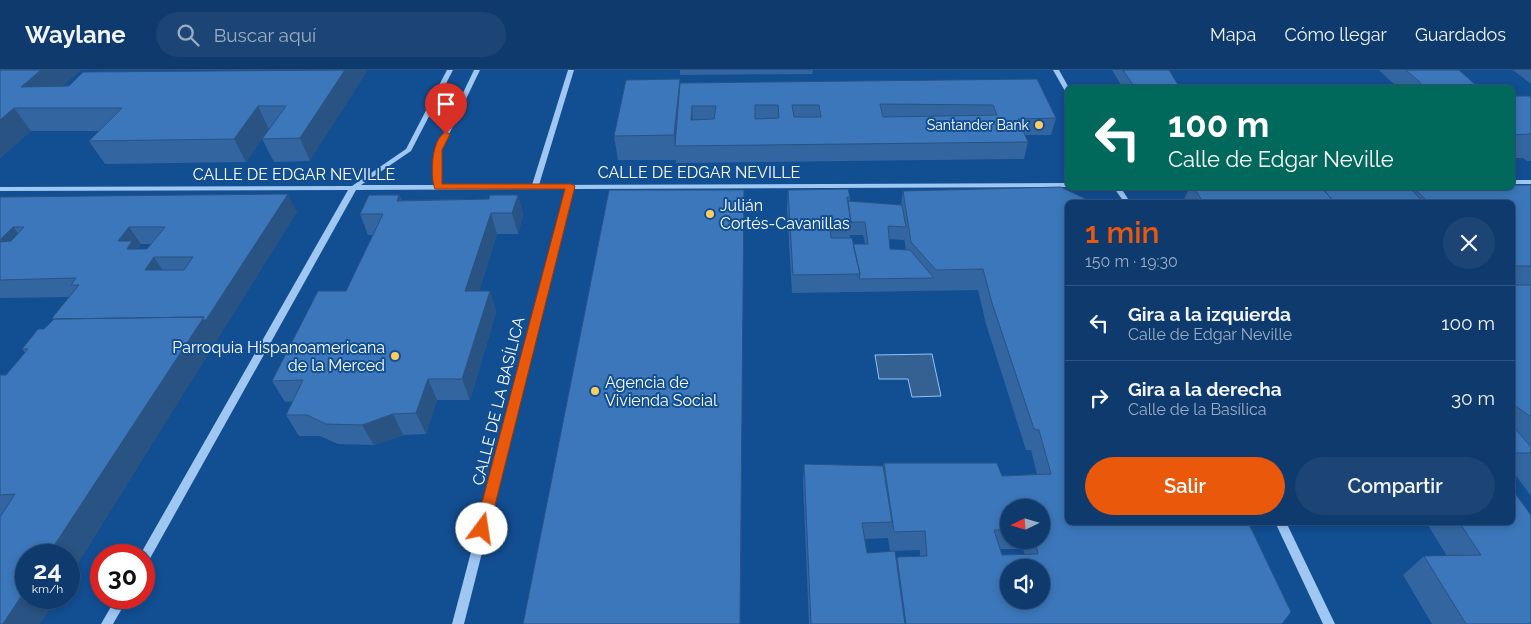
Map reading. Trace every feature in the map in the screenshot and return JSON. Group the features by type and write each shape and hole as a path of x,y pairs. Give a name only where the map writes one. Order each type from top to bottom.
{"street":[{"path":"152,544 353,188 409,150 450,70"},
{"path":"438,187 438,150 477,70"},
{"path":"535,187 571,70"},
{"path":"1056,70 1065,86"},
{"path":"1515,182 1531,182"},
{"name":"CALLE DE EDGAR NEVILLE","path":"0,189 1065,184"},
{"name":"CALLE DE LA BASÍLICA","path":"458,624 571,186"},
{"path":"1281,525 1329,624"},
{"path":"107,624 116,609"}],"water":[{"path":"932,354 941,396 912,397 908,379 879,379 875,355"}],"building":[{"path":"0,70 41,70 21,87 69,86 83,72 345,70 300,138 262,139 286,106 258,106 234,139 89,141 122,108 14,108 0,120"},
{"path":"1123,70 1169,70 1178,85 1133,85"},
{"path":"1406,70 1459,70 1476,85 1423,85"},
{"path":"680,79 674,135 614,136 626,80"},
{"path":"1037,79 1056,118 1018,119 1028,142 675,146 680,83","holes":["880,104 993,105 997,115 883,117","755,105 778,105 779,118 755,119","792,105 819,105 821,117 794,117","692,106 716,106 714,119 691,120"]},
{"path":"1515,96 1531,96 1531,134 1515,135"},
{"path":"1515,185 1531,185 1531,266 1515,266 1515,200 1426,200 1416,190 1515,190"},
{"path":"1061,187 1088,200 1065,200 1065,525 1249,525 1291,612 1282,624 906,624 897,557 927,556 925,531 894,532 884,463 997,463 1002,476 1051,474 1039,430 1034,429 992,303 983,269 936,270 911,242 903,191"},
{"path":"848,189 850,197 847,197 851,223 830,223 831,238 852,238 860,274 793,275 788,190"},
{"path":"609,190 744,190 740,624 523,624"},
{"path":"1195,190 1324,190 1332,200 1202,200"},
{"path":"1324,190 1412,190 1421,200 1332,200"},
{"path":"288,194 206,320 202,320 204,317 53,319 79,285 71,285 76,278 0,280 0,242 11,241 24,227 13,227 0,240 0,197","holes":["129,227 165,227 147,249 127,249 132,241 118,241","154,257 193,257 184,270 145,270"]},
{"name":"Parroquia Hispanoamericana de la Merced","path":"369,195 399,195 397,201 489,199 490,195 518,195 512,213 491,213 465,291 490,291 462,379 428,379 416,413 393,414 362,425 326,424 307,415 286,415 303,380 272,381 318,291 346,291 383,214 360,214"},
{"path":"848,201 902,205 906,227 888,226 890,249 910,250 934,278 859,279 860,274 853,244 868,244 865,222 851,222"},
{"path":"1515,285 1531,285 1531,417 1515,405"},
{"path":"204,317 55,544 15,544 15,606 3,624 0,624 0,517 15,494 0,495 0,375 6,375 28,349 22,349 38,329 44,329 54,319"},
{"path":"1515,428 1531,447 1531,453 1515,453"},
{"path":"804,464 883,466 892,522 862,523 867,553 895,551 905,624 811,624"},
{"path":"1515,493 1531,515 1531,624 1466,624 1424,556 1481,555 1461,525 1515,525"}],"place":[{"name":"Santander Bank","path":"1039,125"},
{"name":"Julián Cortés-Cavanillas","path":"710,214"},
{"name":"Parroquia Hispanoamericana de la Merced","path":"395,356"},
{"name":"Agencia de Vivienda Social","path":"595,391"}],"route":[{"path":"446,134 438,150 438,187 571,186 482,529"}]}
